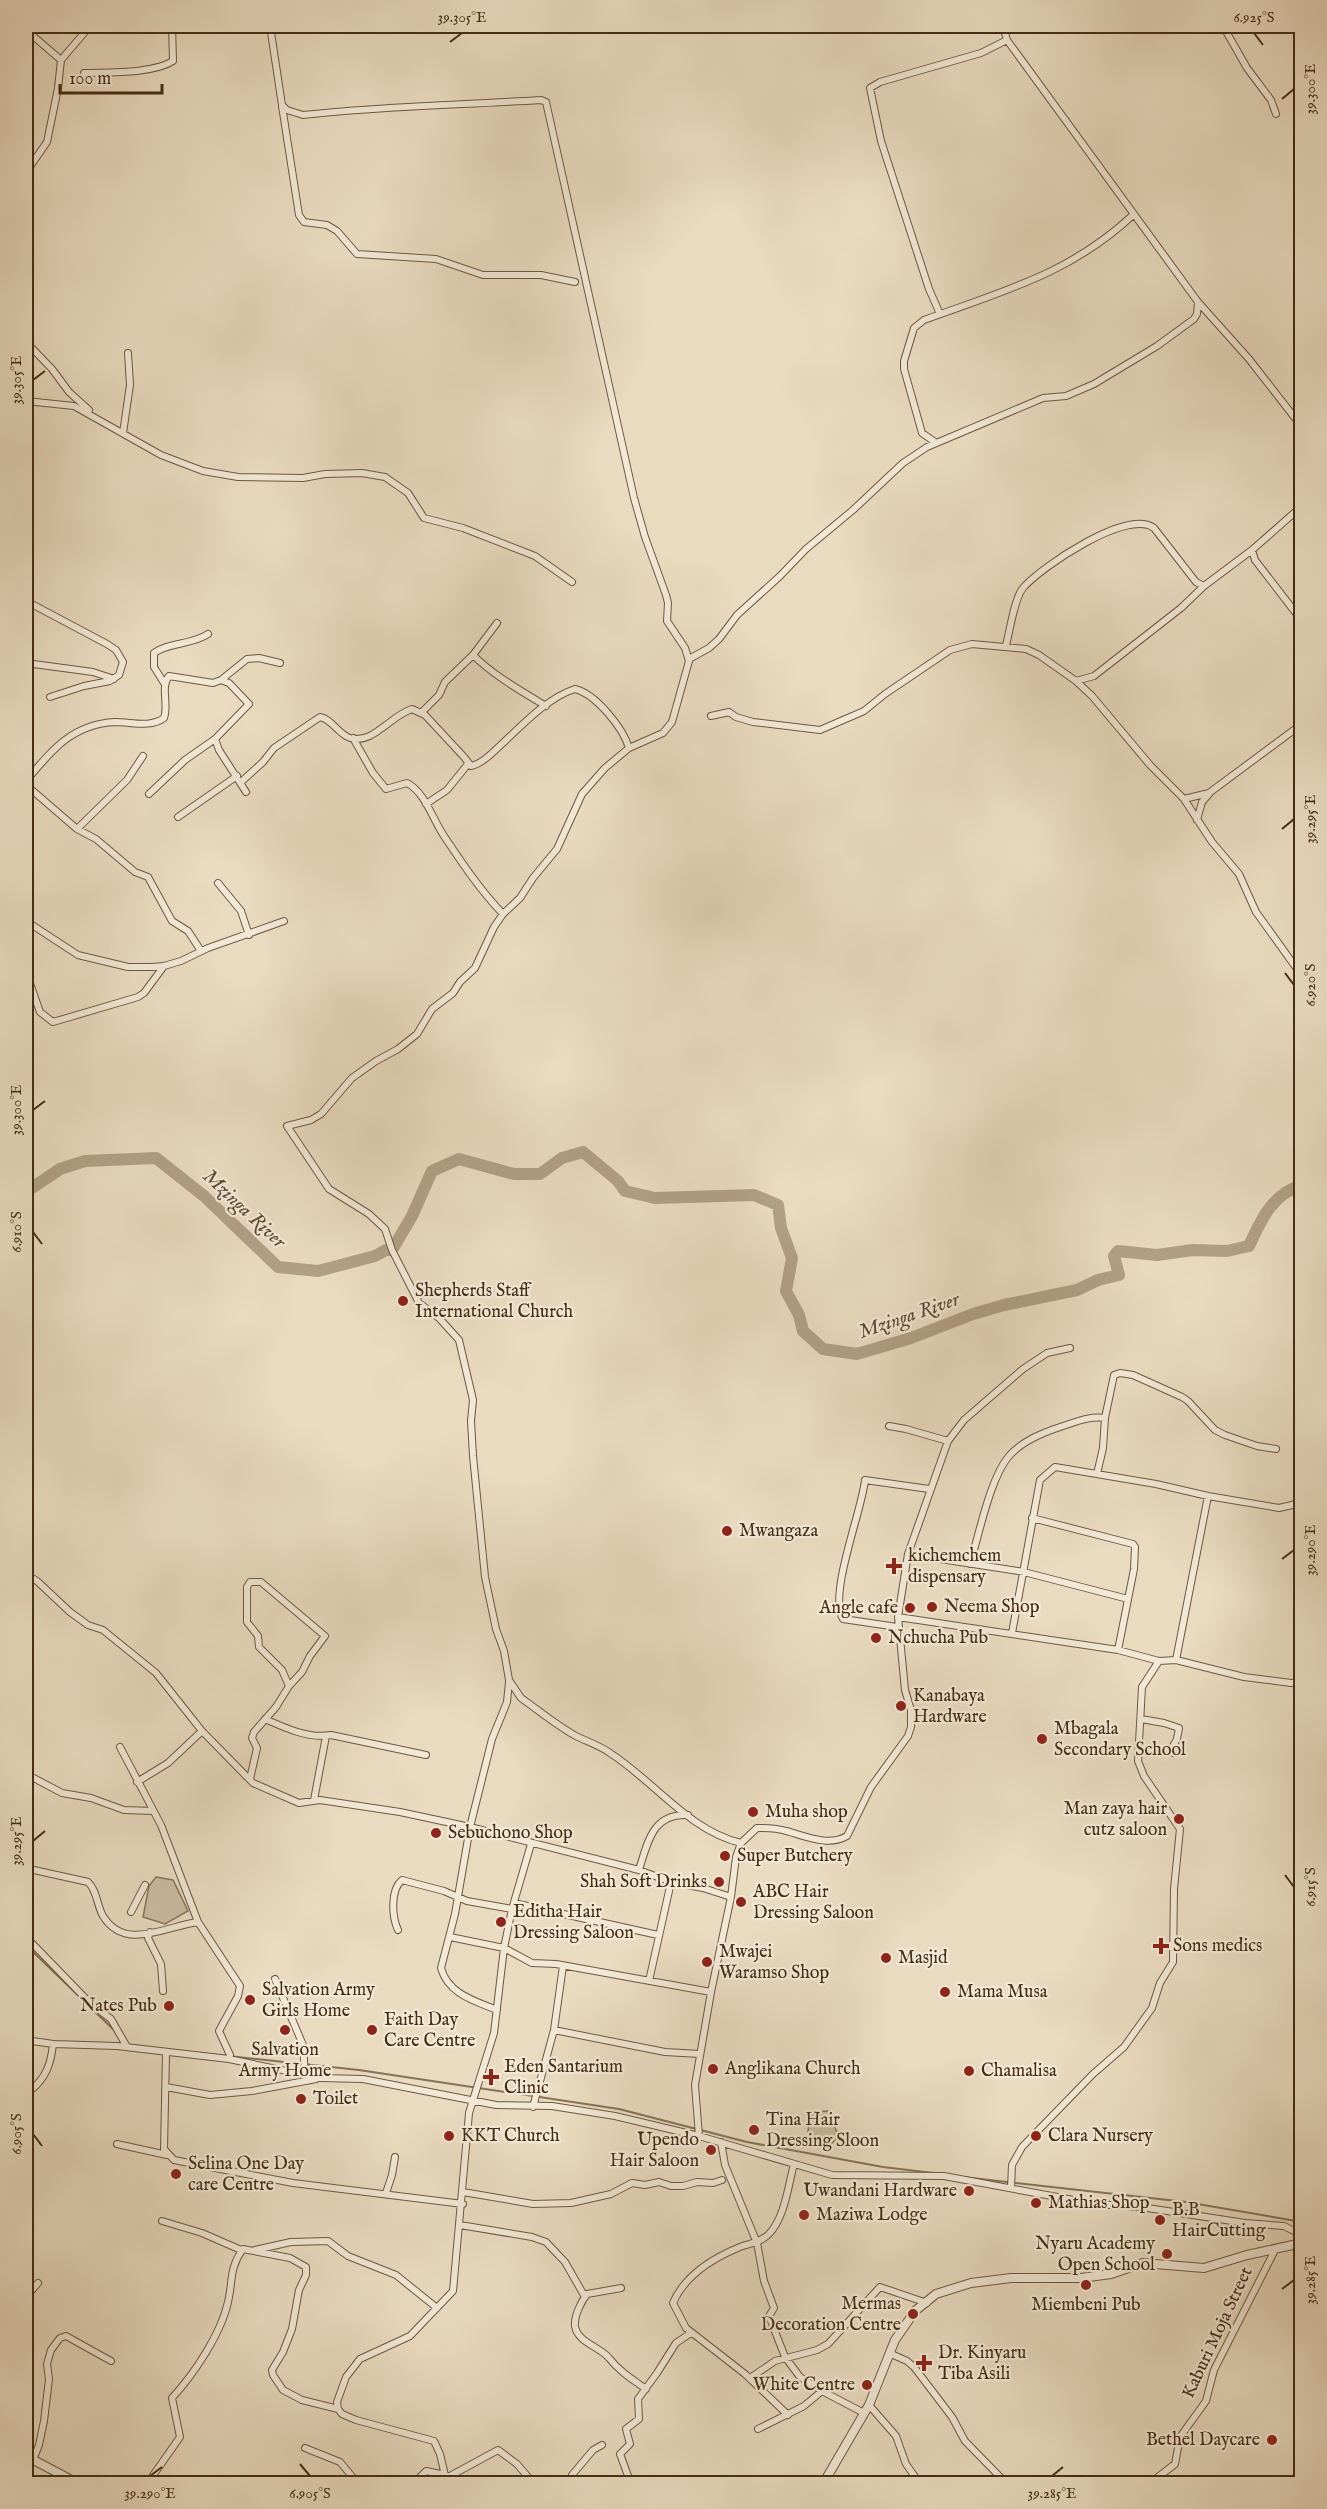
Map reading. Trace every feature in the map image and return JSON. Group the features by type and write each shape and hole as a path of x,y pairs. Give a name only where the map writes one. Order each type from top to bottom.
{"street":[{"path":"26,180 31,165 47,142 61,60 90,26"},
{"path":"84,73 144,69 168,64 173,61 172,26"},
{"path":"270,26 298,215 304,222 327,225 338,231 357,254 436,259 483,275 541,275 574,282"},
{"path":"1003,26 1007,39 1133,215 1198,302 1249,359 1302,427"},
{"path":"1223,26 1247,68 1271,100 1276,114"},
{"path":"26,30 61,60"},
{"path":"940,314 929,289 884,150 870,88 880,82 981,53 1007,39"},
{"path":"282,105 286,110 303,115 380,107 495,104 541,100 546,102 634,498 666,595 669,628 685,648 688,659 672,722 663,733 629,748 605,768 582,794 562,841 520,898 503,914 494,927 475,968 460,982 453,993 432,1009 417,1034 399,1049 376,1061 352,1078 321,1114 310,1120 287,1125 329,1189 369,1214 385,1229 392,1250 418,1303 439,1318 459,1340 473,1400 472,1456 485,1577 509,1680 507,1702 492,1739 470,1827 450,1937 441,1968 448,1984 463,1995 497,2010"},
{"path":"935,442 922,433 904,373 904,361 914,328 924,320 1058,269 1081,257 1133,215"},
{"path":"26,230 26,245"},
{"path":"688,659 709,648 719,639 737,615 891,473 935,442 1043,398 1066,396 1112,374 1194,320 1198,302"},
{"path":"26,342 52,369 69,392 101,420"},
{"path":"123,433 130,385 128,353"},
{"path":"26,401 74,406 161,455 195,469 238,477 303,478 325,474 362,473 385,477 408,493 424,518 463,528 535,556 572,582"},
{"path":"1076,681 1094,676 1252,550 1302,506"},
{"path":"1006,645 1023,588 1047,565 1062,555 1131,524 1145,523 1154,528 1196,582 1204,586"},
{"path":"1252,550 1255,561 1302,621"},
{"path":"26,601 116,650 123,662 119,675 114,679 79,687 50,698"},
{"path":"421,712 439,695 445,682 473,655 497,623"},
{"path":"26,781 57,744 86,728 113,722 147,724 164,718 167,709 164,684 154,667 154,653 159,649 198,641 208,634"},
{"path":"711,716 729,712 736,717 753,722 820,730 864,711 885,694 950,651 972,644 1006,645 1026,649 1039,655 1076,681 1092,696 1150,765 1184,799 1197,820 1239,874 1256,912 1302,976"},
{"path":"473,655 486,668 498,673 546,706"},
{"path":"221,680 247,659 259,658 280,663"},
{"path":"26,663 93,672 114,679"},
{"path":"148,794 185,760 215,739 249,704 229,682 221,680 206,683 171,675 164,684"},
{"path":"178,817 239,779 263,762 274,748 320,717 347,736 362,739 412,709 421,712 442,732 471,766 477,765 499,749 546,706 575,689 584,692 601,705 626,735 629,748"},
{"path":"1197,820 1202,802 1209,793 1302,724"},
{"path":"353,738 382,786 386,789 407,783 412,786 485,895 503,914"},
{"path":"215,739 219,750 246,792"},
{"path":"77,829 127,780 143,756"},
{"path":"426,804 447,790 468,764"},
{"path":"26,785 77,829 96,839 135,872 147,877 172,921 188,931 201,951"},
{"path":"1184,799 1209,793"},
{"path":"218,883 240,911 249,935"},
{"path":"26,921 78,955 128,967 164,966 284,921"},
{"path":"26,972 40,1012 53,1022 138,997 144,993 164,966"},
{"path":"699,2136 695,2085 731,1897 736,1857 741,1843 757,1828 783,1830 820,1840 840,1840 847,1836 871,1787 908,1736 911,1727 911,1710 905,1690 897,1627 898,1617 908,1554 948,1441 964,1420 1023,1369 1047,1353 1070,1348"},
{"path":"1097,1474 1114,1376 1120,1373 1133,1375 1188,1401 1215,1430 1225,1435 1257,1446 1276,1449"},
{"path":"970,1564 997,1477 1008,1456 1042,1433 1092,1416 1105,1418"},
{"path":"889,1426 948,1441"},
{"path":"1012,1633 1040,1480 1055,1467 1280,1508 1302,1500"},
{"path":"897,1627 843,1619 840,1614 841,1580 865,1480 929,1490"},
{"path":"1176,1660 1208,1496"},
{"path":"1032,1518 1133,1544 1136,1552 1118,1650"},
{"path":"908,1554 1024,1572 1128,1599"},
{"path":"26,1574 37,1581 69,1612 88,1625 103,1630 156,1672 202,1731 263,1789 299,1803 314,1800 400,1812 470,1827 639,1870 671,1882 703,1887 731,1897"},
{"path":"250,1779 257,1748 252,1738 289,1686 302,1672 310,1656 325,1636 261,1582 250,1582 247,1587 247,1622 258,1636 259,1647 282,1670 289,1686"},
{"path":"898,1617 1118,1650 1159,1661 1176,1660 1244,1677 1291,1683 1302,1682"},
{"path":"1011,2188 1012,2165 1022,2147 1093,2074 1124,2047 1152,2008 1160,1983 1173,1962 1174,1888 1180,1829 1144,1776 1138,1761 1142,1687 1159,1661"},
{"path":"509,1680 521,1698 572,1734 609,1752 688,1815 727,1840 741,1843"},
{"path":"265,1719 285,1728 319,1737 334,1736 426,1755"},
{"path":"1141,1719 1179,1728 1172,1748 1174,1753"},
{"path":"137,1782 168,1763 202,1731"},
{"path":"314,1800 326,1736"},
{"path":"120,1747 161,1825 198,1922 240,1986 238,1996 219,2031 230,2055 229,2059"},
{"path":"26,1774 62,1793 91,1798 124,1810 153,1811"},
{"path":"639,1870 657,1824 672,1815 688,1815"},
{"path":"338,2409 339,2393 346,2377 360,2359 410,2336 451,2294 454,2287 463,2204 467,2130 472,2101 494,2033 504,1948 513,1906 531,1844"},
{"path":"34,1870 88,1882 92,1886 100,1911 115,1930 131,1936 198,1922"},
{"path":"398,1930 394,1917 394,1897 397,1885 402,1880 458,1896 467,1901 513,1906 658,1935"},
{"path":"649,1980 671,1882"},
{"path":"131,1912 145,1885"},
{"path":"151,1932 148,1938 161,1964 164,1991"},
{"path":"26,1937 90,2003 111,2019 127,2047"},
{"path":"450,1937 504,1948 532,1963 550,1963 711,1992"},
{"path":"534,2107 554,2030 563,1966"},
{"path":"275,1979 303,2045 305,2075"},
{"path":"554,2030 664,2052 700,2054"},
{"path":"26,2040 54,2044 127,2047 229,2059 320,2078 363,2079 505,2106 552,2106 615,2116 699,2136 832,2175 944,2176 1095,2204 1141,2207 1245,2223 1284,2226 1302,2235"},
{"path":"30,2091 44,2076 51,2062 54,2044"},
{"path":"166,2053 164,2149 174,2160 293,2183 463,2204"},
{"path":"166,2087 210,2095 252,2091 320,2078"},
{"path":"721,2142 725,2165 757,2243 764,2281 774,2308 769,2316 785,2357 800,2377 822,2391 866,2409 896,2436 906,2464 920,2484"},
{"path":"117,2144 168,2155"},
{"path":"386,2193 395,2157"},
{"path":"788,2415 750,2378 718,2351 691,2333 683,2324 674,2300 700,2268 740,2247 757,2243 766,2237 776,2225 794,2164"},
{"path":"463,2192 533,2204 571,2203 611,2194 632,2183 645,2185 659,2182 671,2186 683,2186 697,2182 722,2181"},
{"path":"162,2221 202,2233 241,2250 255,2250 291,2242 328,2241 348,2256 396,2276 437,2308"},
{"path":"460,2225 532,2237 546,2242 565,2262 585,2297"},
{"path":"823,2484 866,2409 889,2353 908,2321 936,2294 971,2283 1111,2274 1143,2263 1204,2268 1247,2255 1302,2243"},
{"path":"147,2484 180,2437 172,2398 198,2367 217,2327 228,2301 231,2272 241,2250"},
{"path":"255,2250 290,2258 306,2267 292,2329 285,2349 272,2370 274,2380 284,2390 302,2400 338,2409 342,2414 356,2420 434,2441 441,2454 447,2484"},
{"name":"Kaburi Moja Street","path":"1149,2484 1175,2464 1180,2437 1206,2401 1214,2370 1275,2250"},
{"path":"26,2297 38,2283"},
{"path":"750,2378 764,2367 785,2357 817,2350 828,2344 880,2287 927,2302"},
{"path":"621,2288 589,2293 575,2320 579,2334 620,2371 646,2389"},
{"path":"631,2484 620,2453 630,2444 626,2429 639,2420 638,2398 675,2343 691,2333"},
{"path":"79,2484 28,2459 39,2445 44,2421 49,2379 47,2364 51,2350 60,2338 66,2336 111,2361"},
{"path":"889,2353 902,2358 914,2367 952,2416 964,2442 1007,2484"},
{"path":"758,2429 809,2403 822,2391"},
{"path":"574,2484 572,2475 593,2450 602,2445"},
{"path":"305,2448 340,2462 355,2480 363,2484"},
{"path":"413,2484 428,2470 450,2476 498,2450 517,2464 534,2484"}],"shaded area":[{"path":"156,1877 173,1880 188,1911 165,1924 143,1917 149,1886"},
{"path":"828,2111 839,2137 824,2146 807,2142 810,2112"}],"waterway":[{"name":"Mzinga River","path":"26,1192 60,1169 85,1161 156,1158 204,1196 278,1267 318,1271 392,1250 412,1216 432,1171 459,1159 514,1174 540,1174 562,1158 583,1152 618,1181 625,1191 655,1198 754,1195 778,1205 781,1228 792,1258 786,1291 799,1315 803,1331 823,1349 857,1354 911,1338 973,1314 1077,1290 1098,1280 1119,1275 1114,1256 1118,1251 1157,1255 1193,1250 1227,1251 1249,1246 1263,1218 1275,1201 1302,1185"},
{"path":"26,1945 116,2032"},
{"path":"200,2053 359,2070 619,2109 747,2142 883,2167 933,2173"},
{"path":"963,2177 1186,2202 1302,2222"}],"place":[{"name":"Shepherds Staff International Church","path":"403,1301"},
{"name":"Mwangaza","path":"727,1531"},
{"name":"kichemchem dispensary","path":"894,1566"},
{"name":"Neema Shop","path":"932,1607"},
{"name":"Angle cafe","path":"910,1608"},
{"name":"Nchucha Pub","path":"876,1638"},
{"name":"Kanabaya Hardware","path":"901,1706"},
{"name":"Mbagala Secondary School","path":"1042,1739"},
{"name":"Muha shop","path":"753,1812"},
{"name":"Man zaya hair cutz saloon","path":"1179,1819"},
{"name":"Sebuchono Shop","path":"436,1833"},
{"name":"Super Butchery","path":"725,1856"},
{"name":"Shah Soft Drinks","path":"719,1882"},
{"name":"ABC Hair Dressing Saloon","path":"741,1902"},
{"name":"Editha Hair Dressing Saloon","path":"501,1922"},
{"name":"Sons medics","path":"1161,1946"},
{"name":"Masjid","path":"886,1958"},
{"name":"Mwajei Waramso Shop","path":"707,1962"},
{"name":"Mama Musa","path":"945,1992"},
{"name":"Salvation Army Girls Home","path":"250,2000"},
{"name":"Nates Pub","path":"169,2006"},
{"name":"Salvation Army Home","path":"285,2030"},
{"name":"Faith Day Care Centre","path":"372,2030"},
{"name":"Anglikana Church","path":"713,2069"},
{"name":"Chamalisa","path":"969,2071"},
{"name":"Eden Santarium Clinic","path":"491,2077"},
{"name":"Toilet","path":"301,2099"},
{"name":"Tina Hair Dressing Sloon","path":"754,2130"},
{"name":"KKT Church","path":"449,2136"},
{"name":"Clara Nursery","path":"1036,2136"},
{"name":"Upendo Hair Saloon","path":"711,2150"},
{"name":"Selina One Day care Centre","path":"176,2174"},
{"name":"Uwandani Hardware","path":"969,2191"},
{"name":"Mathias Shop","path":"1036,2203"},
{"name":"Maziwa Lodge","path":"804,2215"},
{"name":"B.B HairCutting","path":"1160,2220"},
{"name":"Nyaru Academy Open School","path":"1167,2254"},
{"name":"Miembeni Pub","path":"1086,2285"},
{"name":"Mermas Decoration Centre","path":"913,2314"},
{"name":"Dr. Kinyaru Tiba Asili","path":"924,2363"},
{"name":"White Centre","path":"867,2385"},
{"name":"Bethel Daycare","path":"1272,2440"}]}
